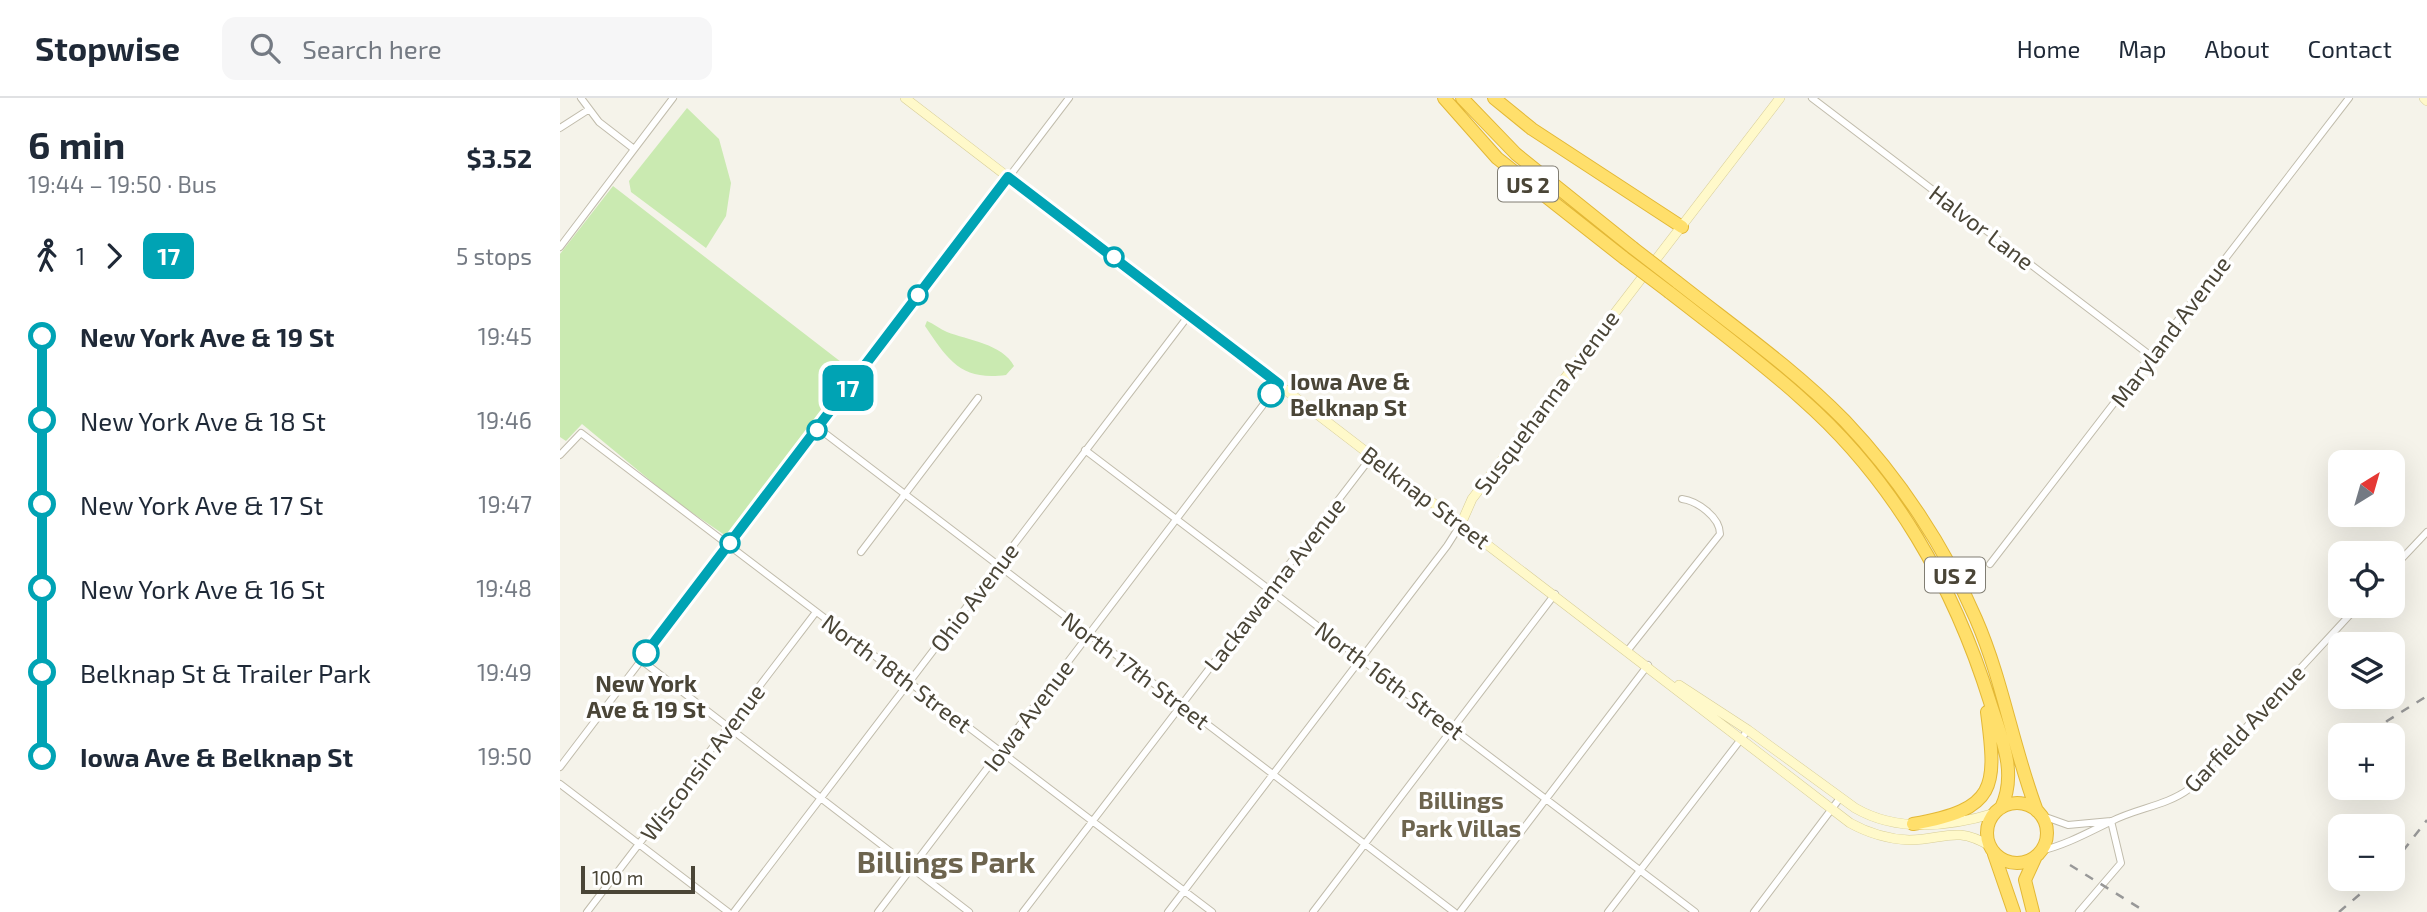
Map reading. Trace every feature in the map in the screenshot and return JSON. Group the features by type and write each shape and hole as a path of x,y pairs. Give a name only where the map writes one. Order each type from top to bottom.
{"highway":[{"name":"US 2","path":"1444,98 1497,158 1792,372 1845,422 1919,513 1947,558 1977,621 1997,676 2046,837 2025,880 2033,912"},
{"name":"US 2","path":"1462,98 1483,123 1533,170 1628,253"},
{"path":"1494,98 1532,129 1682,227"},
{"name":"US 2","path":"1673,287 1802,398 1875,477 1911,526 1948,593 1983,680 2011,778 1987,832 2014,912"},
{"path":"1913,824 1967,808 1988,790 1993,768 1983,680"},
{"path":"1998,811 2023,804 2038,813"},
{"path":"1991,848 1998,856 2013,863 2038,853"}],"street":[{"path":"581,98 599,122 634,149"},
{"path":"560,247 673,98"},
{"name":"Belknap Street","path":"905,98 1648,665 1740,741 1831,809 1860,829 1882,836 1910,840 1962,833 1991,848"},
{"path":"560,767 1069,98"},
{"name":"Susquehanna Avenue","path":"1168,912 1461,524 1472,499 1780,98"},
{"name":"Halvor Lane","path":"1812,98 2151,356"},
{"name":"Maryland Avenue","path":"1990,564 2349,98"},
{"path":"560,128 589,110"},
{"name":"Ohio Avenue","path":"733,912 1189,315"},
{"name":"Iowa Avenue","path":"878,912 1279,384"},
{"path":"861,551 978,398"},
{"name":"North 17th Street","path":"818,428 1454,912"},
{"name":"North 18th Street","path":"560,456 581,433 1212,912"},
{"name":"North 16th Street","path":"1086,450 1695,912"},
{"name":"Lackawanna Avenue","path":"1023,912 1372,456"},
{"path":"1628,650 1720,534 1717,521 1695,503 1682,499"},
{"path":"2405,555 2427,532"},
{"path":"1313,912 1555,594"},
{"name":"Wisconsin Avenue","path":"587,912 816,612"},
{"name":"Garfield Avenue","path":"2038,813 2068,825 2110,821 2169,802 2196,784 2347,618"},
{"path":"641,660 969,912"},
{"path":"1460,912 1648,665"},
{"name":"Belknap Street","path":"1648,665 1748,730 1840,798 1874,818 1913,824 1950,824 1998,811"},
{"path":"1608,912 1748,730"},
{"path":"560,784 728,912"},
{"path":"1754,912 1840,798"},
{"path":"2079,912 2120,863 2110,821"},
{"name":"Garfield Avenue","path":"2038,853 2096,831 2110,821"}],"green space":[{"path":"687,108 719,139 731,183 726,216 706,248 631,192 629,181"},
{"path":"613,186 854,372 726,536 675,501 582,424 566,441 560,437 560,254"},
{"path":"927,321 947,332 993,348 1014,366 1006,375 991,376 978,375 957,366 925,326"}],"railway":[{"path":"2385,723 2427,696"},
{"path":"2405,848 2427,820"},
{"path":"2070,865 2146,912"},
{"path":"2339,912 2364,891"}],"bus line":[{"name":"17","path":"646,653 1008,177 1279,384 1271,394"}],"place":[{"name":"Iowa Ave & Belknap St","path":"1271,394"},
{"name":"New York Ave & 19 St","path":"646,653"}],"district":[{"name":"Billings Park Villas","path":"1461,813"},
{"name":"Billings Park","path":"946,861"}]}
